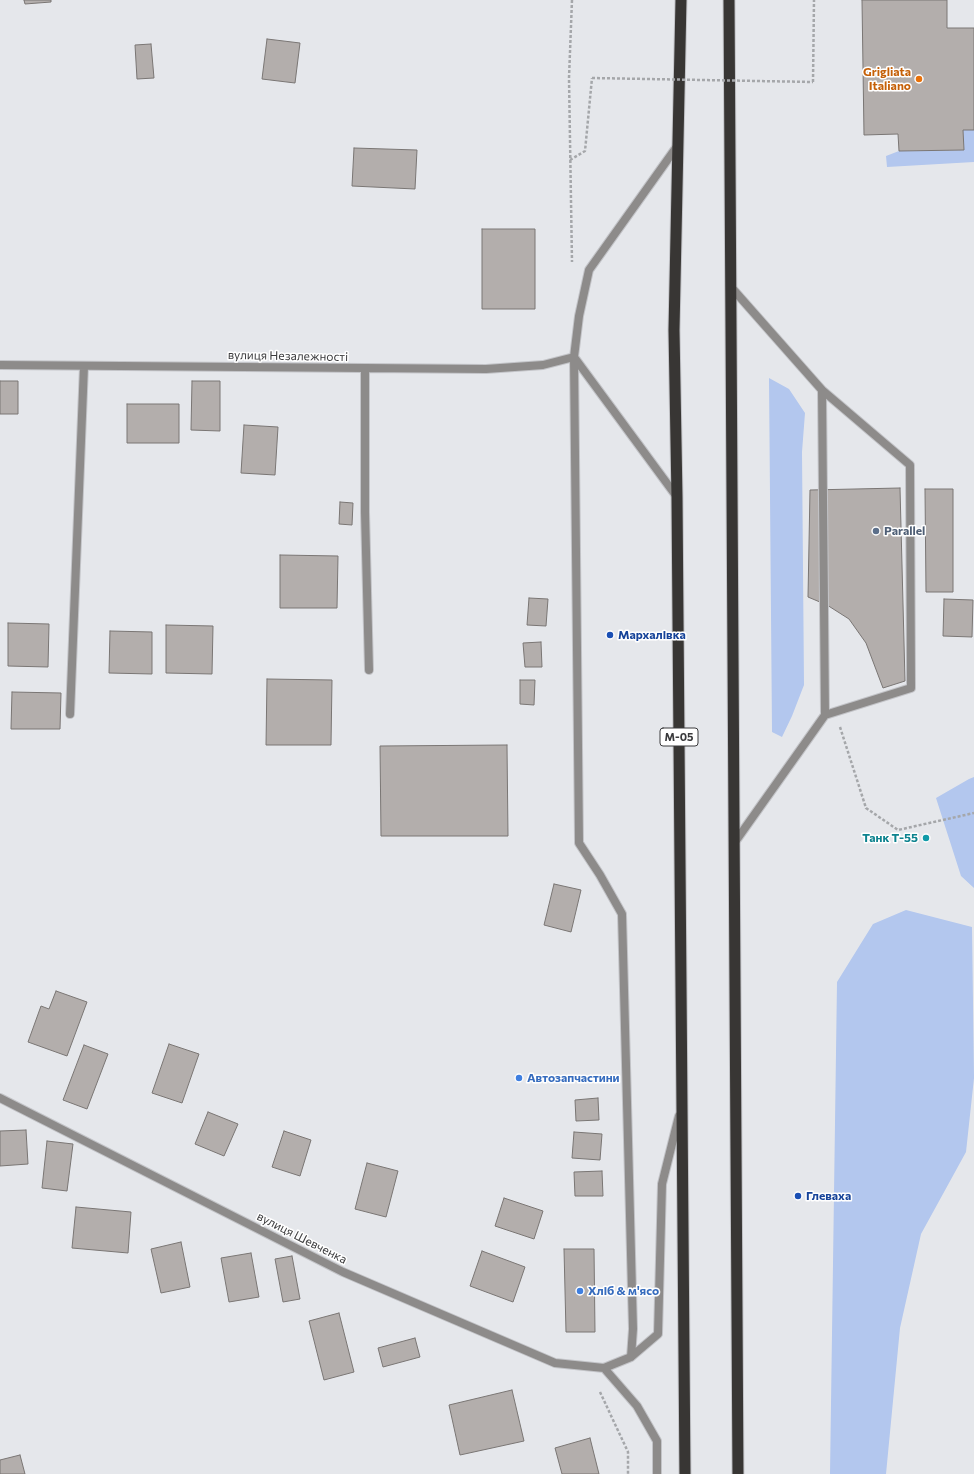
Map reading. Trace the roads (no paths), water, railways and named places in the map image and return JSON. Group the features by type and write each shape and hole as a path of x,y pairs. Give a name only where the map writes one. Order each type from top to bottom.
{"highway":[{"name":"М-05","path":"681,0 674,330 683,1103 685,1474"},
{"path":"729,0 738,1474"}],"street":[{"path":"676,0 681,18"},
{"path":"631,1357 633,1329 622,914 580,843 574,357 579,316 589,270 678,145"},
{"path":"731,287 822,390 910,465 910,688 824,715 735,842"},
{"path":"574,357 677,497"},
{"name":"вулиця Незалежності","path":"0,365 486,369 543,365 574,357"},
{"path":"70,714 84,366"},
{"path":"365,369 365,512 369,670"},
{"path":"822,390 824,715"},
{"name":"вулиця Шевченка","path":"0,1098 343,1272 555,1363 604,1368"},
{"path":"657,1474 657,1441 637,1406 604,1368 631,1357 658,1334 662,1184 683,1103"}],"place":[{"name":"Grigliata Italiano","path":"919,79"},
{"name":"Parallel","path":"876,531"},
{"name":"Мархалівка","path":"610,635"},
{"name":"Танк Т-55","path":"926,838"},
{"name":"Автозапчастини","path":"519,1078"},
{"name":"Глеваха","path":"798,1196"},
{"name":"Хліб & м'ясо","path":"580,1291"}]}
